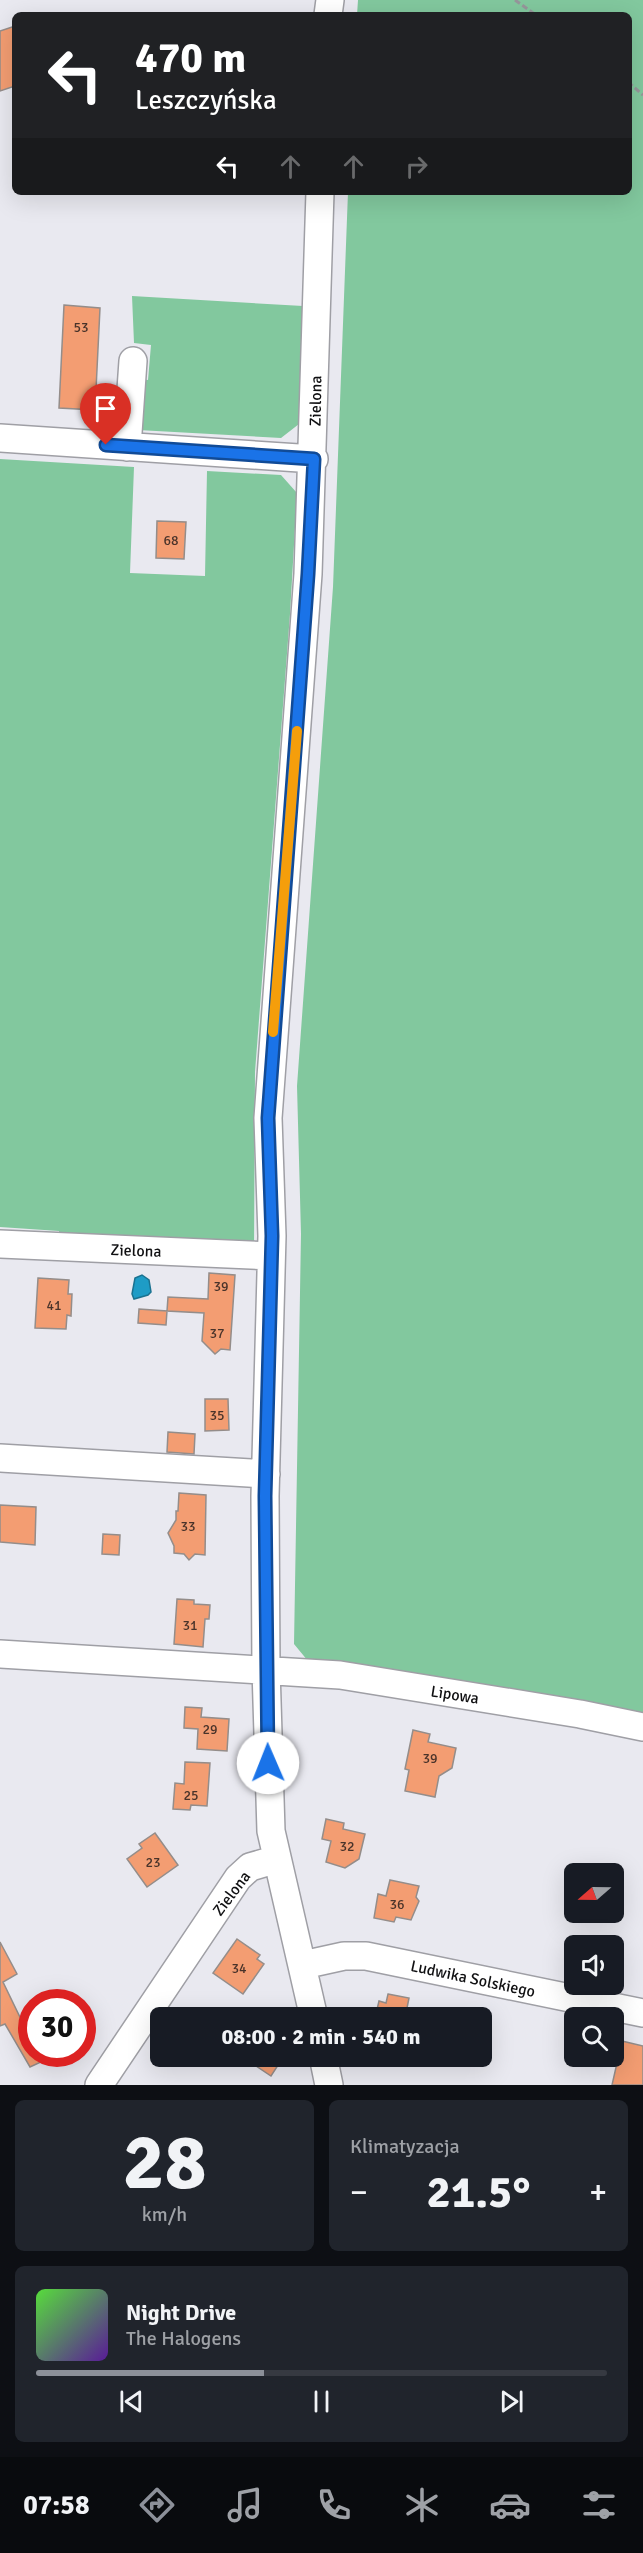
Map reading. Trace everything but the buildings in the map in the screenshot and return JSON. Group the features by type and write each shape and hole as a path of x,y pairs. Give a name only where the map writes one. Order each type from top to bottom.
{"street":[{"name":"Zielona","path":"99,2085 238,1878 250,1867 277,1859 269,1800 266,1670 266,1474 272,1256 268,1118 308,574 314,459 320,195"},
{"path":"127,447 133,361"},
{"path":"0,438 314,459"},
{"name":"Zielona","path":"0,1244 272,1256"},
{"path":"0,1458 266,1474"},
{"name":"Lipowa","path":"0,1654 340,1675 569,1712 643,1727"},
{"path":"277,1859 312,2007"},
{"name":"Ludwika Solskiego","path":"303,1965 338,1957 366,1956 643,2013"},
{"path":"325,2067 329,2085"}],"path":[{"path":"515,0 532,12"}],"green space":[{"path":"358,0 643,0 643,1728 308,1661 294,1644 301,1234 297,1086 333,587 348,195 632,195 632,12 357,12"},
{"path":"132,296 303,306 299,424 281,438 138,430 141,379 148,380 151,345 134,343"},
{"path":"0,459 134,467 130,573 205,576 207,471 281,475 297,493 255,1072 254,1251 59,1240 59,1231 0,1227"}],"water":[{"path":"142,1275 149,1280 151,1292 134,1299 132,1294 135,1278"}],"slow traffic":[{"path":"273,1032 297,731"}],"route":[{"path":"106,445 314,459 308,574 268,1118 272,1236 265,1496 268,1763"}]}
